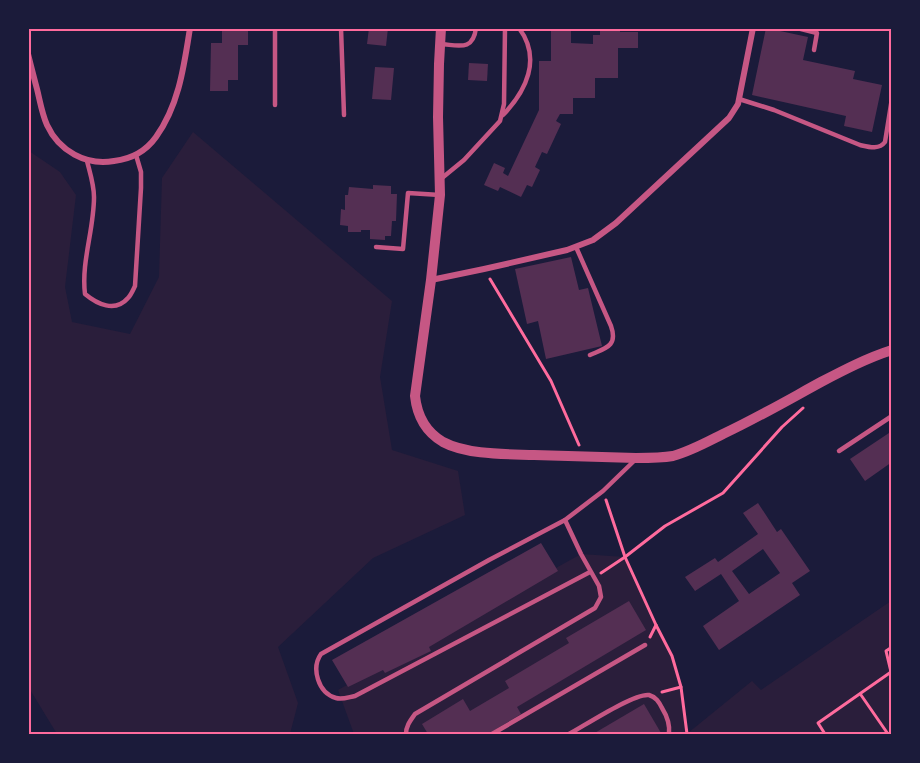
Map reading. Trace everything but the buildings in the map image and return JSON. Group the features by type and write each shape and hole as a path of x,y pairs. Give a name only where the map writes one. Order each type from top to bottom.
{"street":[{"path":"28,54 47,124 57,140 71,153 87,161 103,163 136,155 155,138 174,105 190,28"},
{"path":"441,28 438,117 440,195 415,396 417,411 427,429 443,442 480,452 584,457 656,458 672,456 770,411 843,370 891,350"},
{"path":"431,280 484,270 576,247 593,240 616,224 729,118 736,108 753,28"}],"lane":[{"path":"275,28 275,105"},
{"path":"341,28 344,115"},
{"path":"440,44 465,46 470,44 474,40 476,28"},
{"path":"440,180 464,160 500,121 504,104 505,82 504,28"},
{"path":"501,117 521,93 528,75 529,48 519,28"},
{"path":"797,28 817,33 814,50"},
{"path":"739,99 759,104 860,145 874,148 885,142 891,98"},
{"path":"87,161 94,198 83,280 85,294 93,301 106,306 119,305 128,299 135,286 141,188 141,172 136,155"},
{"path":"376,247 403,249 408,193 440,195"},
{"path":"576,247 613,333 612,343 590,355"},
{"path":"839,452 891,416"},
{"path":"590,572 355,696 337,699 320,684 315,670 321,654 565,520 603,491 636,458"},
{"path":"406,735 409,721 415,714 595,608 601,597 599,586 565,520"},
{"path":"492,735 645,645"},
{"path":"569,735 630,700 651,695 658,700 665,713 669,735"}],"path":[{"path":"484,270 551,381 584,457"},
{"path":"594,578 626,557 664,526 723,493 782,427 808,403"},
{"path":"603,491 626,557 672,656 681,687 687,735"},
{"path":"645,645 656,625"},
{"path":"825,735 818,723 891,672 886,651 891,647"},
{"path":"651,695 681,687"},
{"path":"861,695 888,735"}],"shaded area":[{"path":"193,132 392,301 380,377 392,450 458,471 465,515 373,558 278,647 298,703 290,734 57,734 29,688 29,151 60,172 76,195 65,287 72,322 130,334 159,277 162,178"},
{"path":"581,554 625,557 672,656 681,687 688,733 752,681 761,690 891,601 891,734 354,734 338,690"}]}
